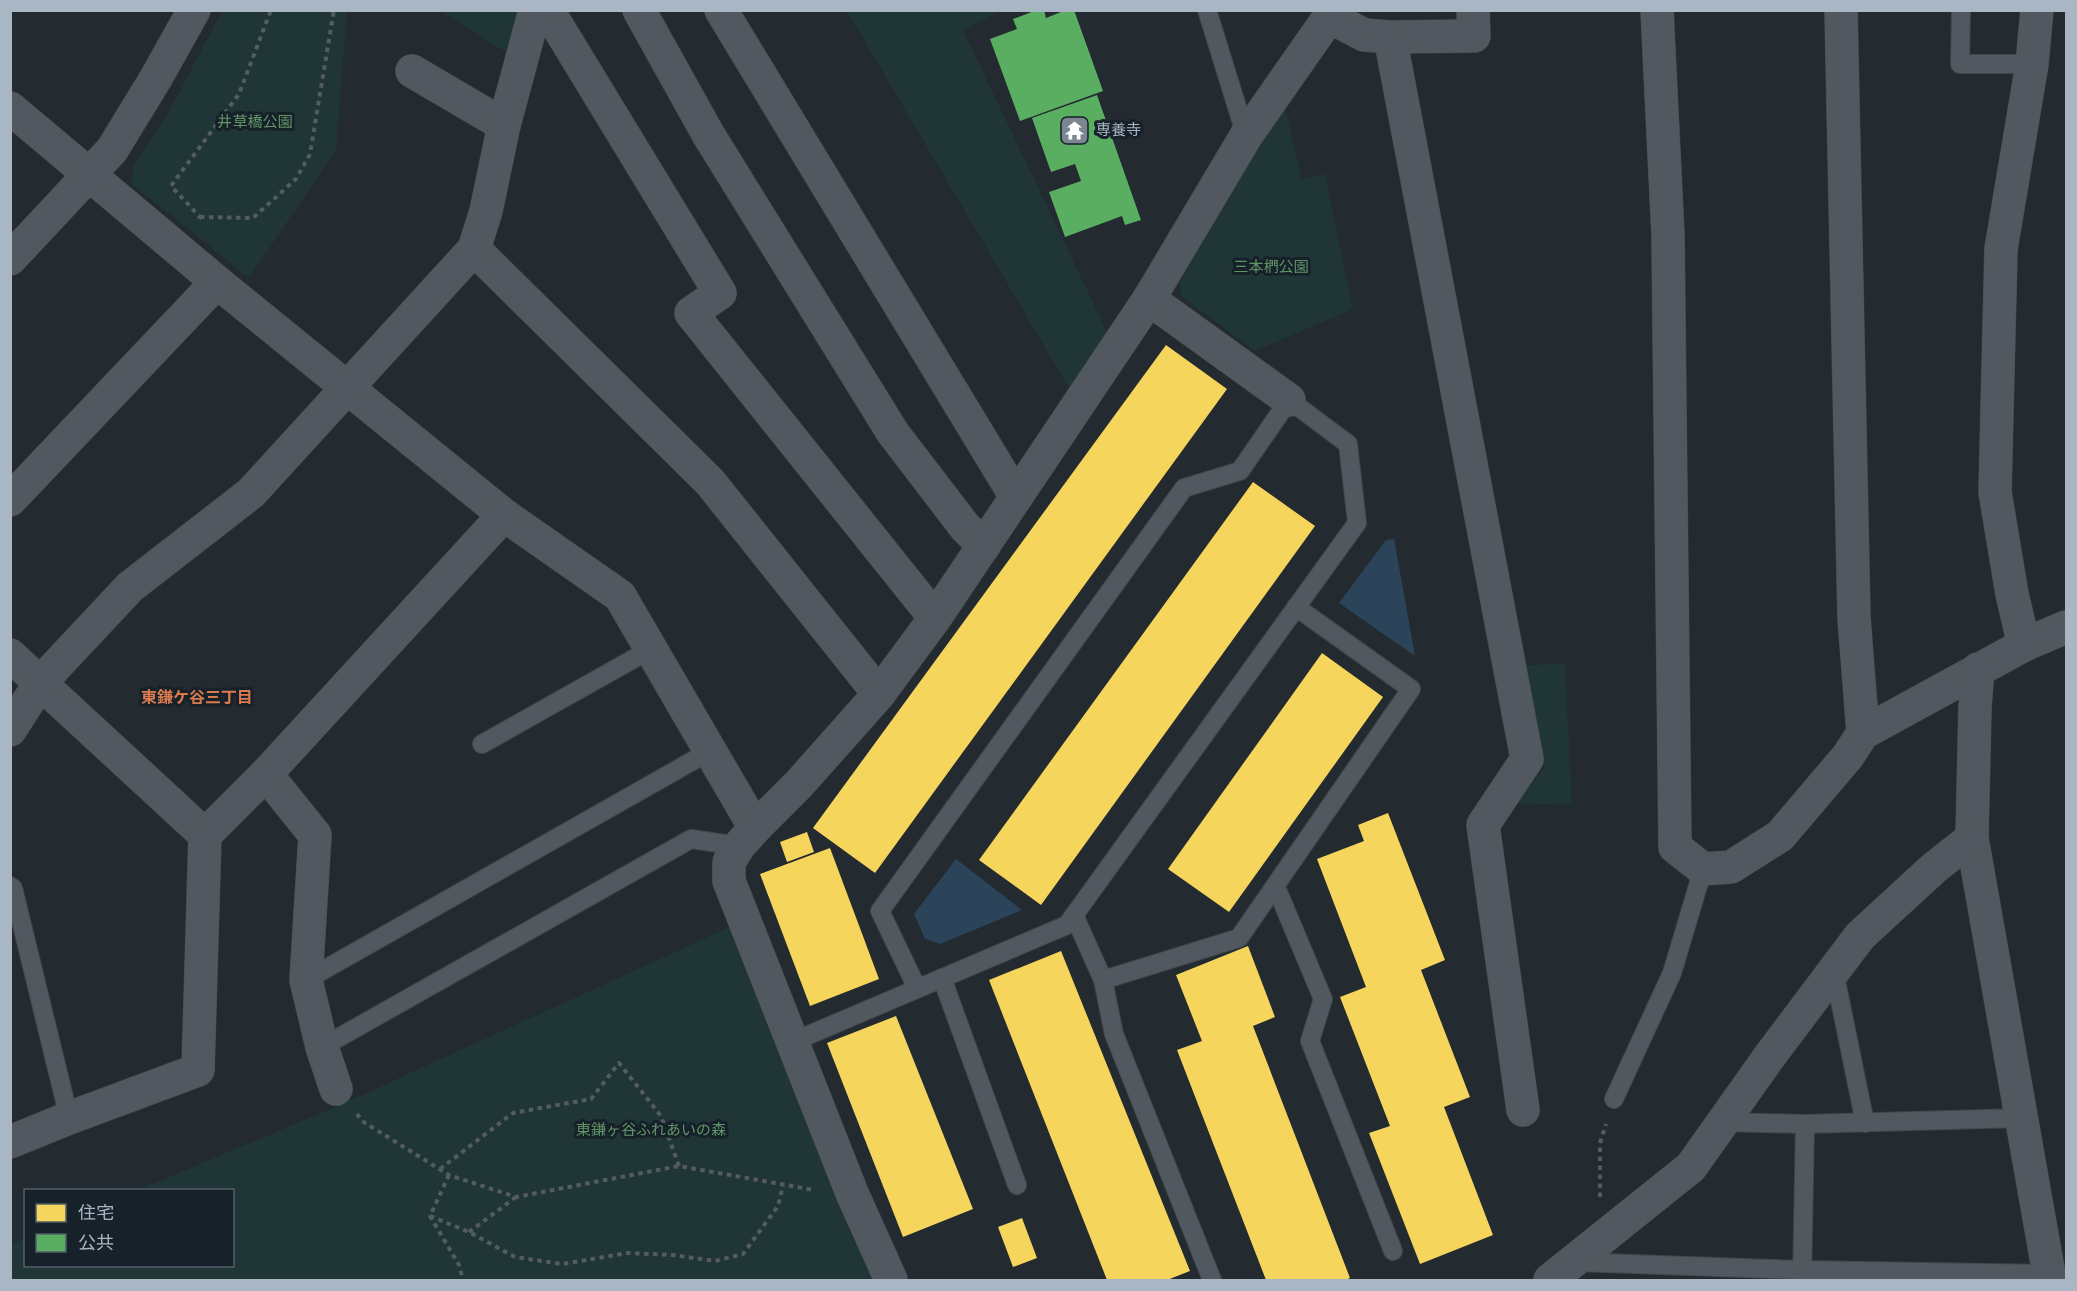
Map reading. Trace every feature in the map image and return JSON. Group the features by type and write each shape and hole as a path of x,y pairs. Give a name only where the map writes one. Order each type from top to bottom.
{"street":[{"path":"10,259 112,150 194,10"},
{"path":"10,730 40,683 130,587 251,493 474,249 486,211 504,125 535,10"},
{"path":"544,10 555,22 720,292 691,313 935,618"},
{"path":"639,10 708,134 893,432 965,527 984,546"},
{"path":"721,10 1016,497"},
{"path":"891,1281 852,1193 729,881 729,862 747,837 799,784 879,694 935,618 1149,299 1246,136 1332,14 1364,35 1474,36 1473,10"},
{"path":"1657,10 1668,236 1675,847 1703,869 1731,867 1780,836 1848,756 1863,733 2024,645 2067,627"},
{"path":"1841,10 1854,618 1863,733"},
{"path":"2024,645 2012,594 1995,492 2001,249 2032,64 2037,10"},
{"path":"1390,37 1527,759 1483,825 1523,1110"},
{"path":"412,71 504,125"},
{"path":"10,108 217,282 504,515 620,596 710,751 747,837"},
{"path":"474,249 710,482 879,694"},
{"path":"10,500 217,282"},
{"path":"1149,299 1289,400"},
{"path":"10,1142 198,1070 205,835 266,774 504,515"},
{"path":"10,655 205,835"},
{"path":"1978,669 1974,707 1972,838 2049,1277"},
{"path":"266,774 315,835 306,980 322,1047 336,1089"},
{"path":"1561,1271 1691,1167 1769,1057 1860,936 1934,868 1972,838"}],"lane":[{"path":"1207,10 1246,136"},
{"path":"1961,10 1960,64 2032,64"},
{"path":"804,1037 1067,925 1357,523 1348,444 1289,400 1240,471 1184,488 880,911 917,988"},
{"path":"1103,980 1239,938 1411,689 1296,607"},
{"path":"482,744 651,650"},
{"path":"306,980 710,751"},
{"path":"322,1047 691,839 747,837"},
{"path":"1614,1099 1672,973 1703,869"},
{"path":"10,886 13,888 69,1118"},
{"path":"1276,887 1323,999 1310,1041 1393,1251"},
{"path":"1074,915 1103,980 1114,1035 1212,1281"},
{"path":"1834,971 1865,1123"},
{"path":"942,978 1017,1185"},
{"path":"1724,1122 1805,1124 2021,1118"},
{"path":"1802,1276 1805,1124"},
{"path":"1561,1271 1802,1276 2049,1277"}],"path":[{"path":"271,10 239,94 171,186 200,217 253,218 296,179 310,154 334,10"},
{"path":"180,250 200,217"},
{"path":"440,1169 513,1113 591,1099 619,1063 661,1116 679,1166"},
{"path":"336,1089 362,1121 449,1175 516,1197"},
{"path":"1600,1201 1600,1143 1614,1099"},
{"path":"469,1232 516,1197 679,1166 818,1191"},
{"path":"430,1216 449,1175"},
{"path":"430,1216 469,1232 515,1257 562,1264 628,1253 672,1255 715,1261 743,1254 778,1206 783,1185"},
{"path":"430,1216 459,1265 462,1281"}],"green space":[{"name":"井草橋公園","path":"222,11 347,11 336,150 249,278 132,184 133,167 168,113"},
{"path":"440,11 524,11 514,57"},
{"path":"847,11 1001,11 963,30 1110,338 1073,395"},
{"name":"三本椚公園","path":"1285,108 1302,179 1325,174 1353,309 1255,351 1181,296 1179,283 1229,194"},
{"path":"1565,664 1572,805 1510,803 1528,774 1536,779 1545,766 1536,761 1519,665"},
{"name":"東鎌ヶ谷ふれあいの森","path":"732,926 875,1280 11,1280 10,1245 24,1238 24,1267 234,1267 234,1189 140,1189 340,1105"}],"water":[{"path":"1394,539 1415,656 1339,603 1386,540"},
{"path":"956,859 1022,910 940,944 925,939 914,914"}],"building: 住宅":[{"path":"1166,345 1227,389 875,873 813,828"},
{"path":"1253,482 1315,526 1041,905 979,860"},
{"path":"1322,653 1383,697 1229,912 1168,869"},
{"path":"1388,813 1445,960 1421,970 1470,1097 1444,1107 1493,1235 1420,1264 1369,1133 1390,1126 1340,997 1366,987 1317,859 1364,841 1358,825"},
{"path":"807,832 814,852 787,862 780,842"},
{"path":"830,848 879,979 810,1006 760,874"},
{"path":"1248,946 1275,1017 1253,1026 1350,1278 1345,1280 1266,1280 1177,1050 1202,1041 1176,975"},
{"path":"1061,951 1190,1271 1167,1280 1107,1280 989,980"},
{"path":"896,1016 973,1209 903,1237 827,1043"},
{"path":"1022,1218 1037,1258 1013,1267 998,1227"}],"building: 公共":[{"path":"1037,10 1044,10 1046,18 1066,10 1074,10 1103,91 1020,121 990,39 1017,29 1013,19"},
{"path":"1097,95 1141,220 1125,225 1122,216 1065,237 1049,192 1081,181 1075,164 1051,172 1032,118"}],"place":[{"name":"専養寺","path":"1075,130"}],"district":[{"name":"東鎌ケ谷三丁目","path":"197,697"}]}
